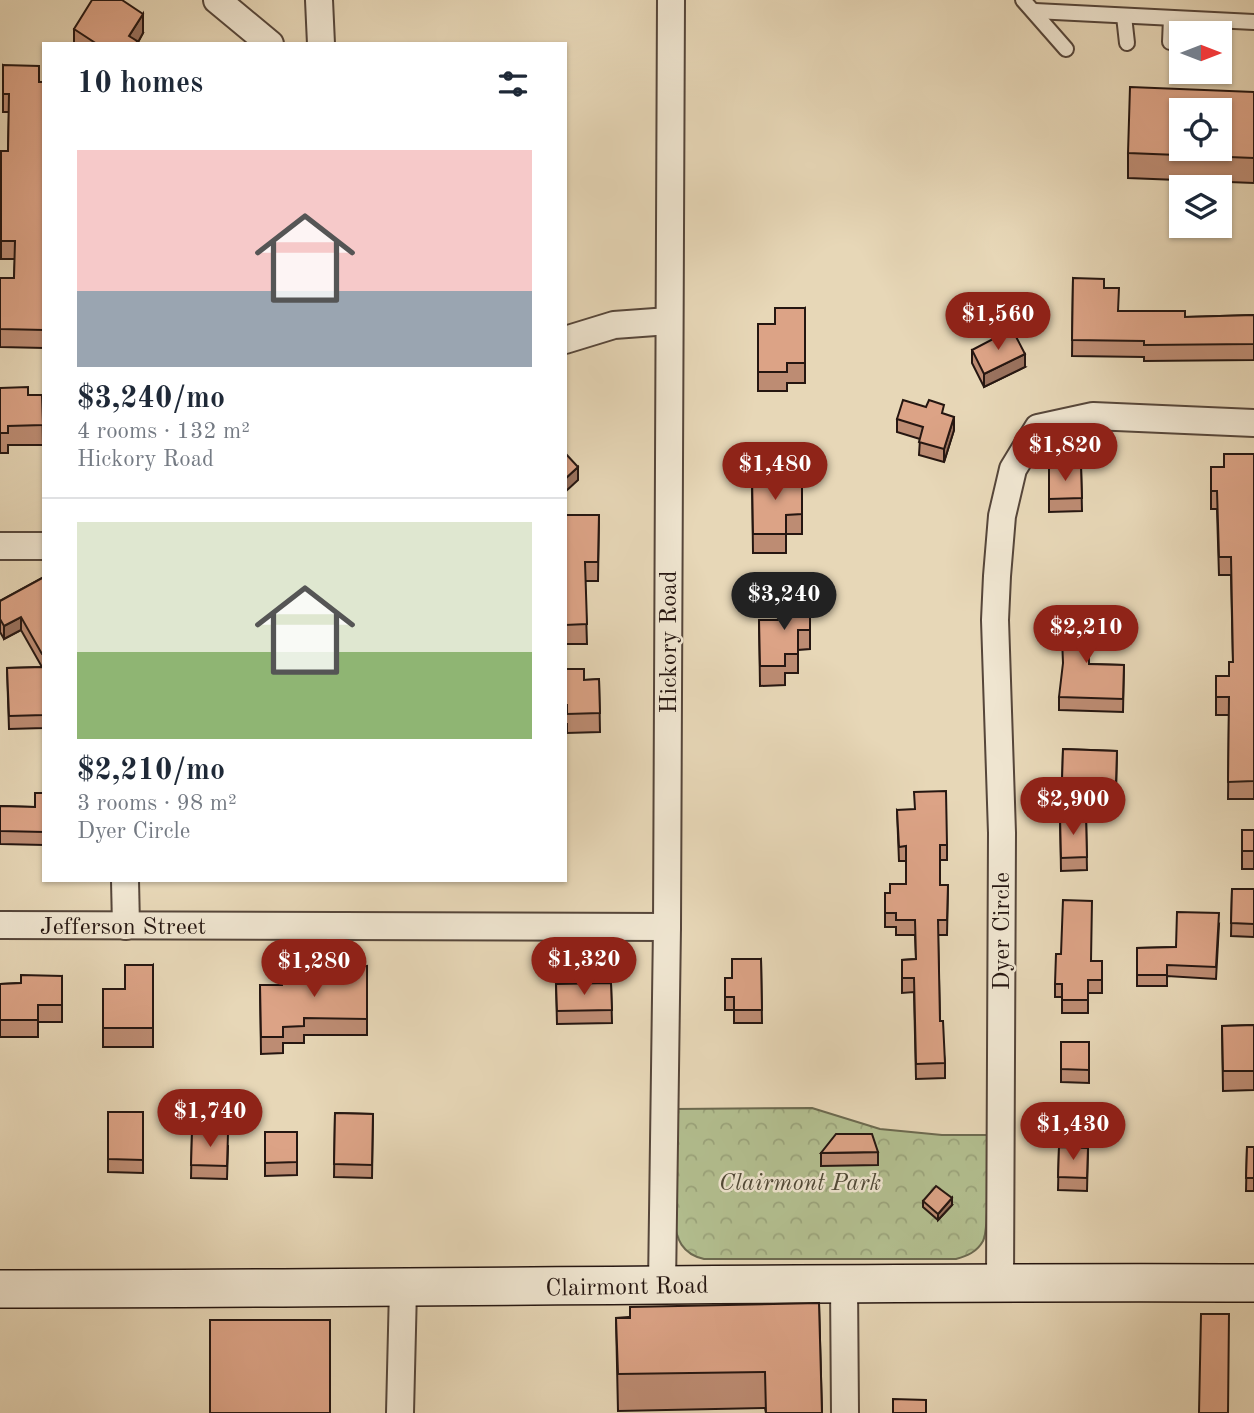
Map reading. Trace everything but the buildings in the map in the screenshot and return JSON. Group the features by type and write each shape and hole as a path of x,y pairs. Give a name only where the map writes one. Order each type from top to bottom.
{"main road":[{"name":"Clairmont Road","path":"0,1289 403,1289 1000,1282 1254,1283"}],"street":[{"path":"217,0 268,42"},
{"path":"319,0 321,42"},
{"name":"Hickory Road","path":"662,1285 667,928 671,0"},
{"path":"567,339 614,326 669,321"},
{"name":"Dyer Circle","path":"1000,1282 1002,833 995,620 1002,516 1013,469 1038,428 1093,416 1254,423"},
{"path":"0,546 42,546"},
{"path":"125,882 126,926"},
{"name":"Jefferson Street","path":"0,925 667,928"},
{"path":"844,1284 845,1413"},
{"path":"400,1413 403,1289"}],"lane":[{"path":"1023,0 1066,49"},
{"path":"1035,11 1078,7 1125,16 1254,22"},
{"path":"1125,16 1127,43"}],"green space":[{"name":"Clairmont Park","path":"812,1108 880,1129 942,1135 987,1135 987,1222 981,1245 956,1259 704,1259 685,1249 676,1233 674,1219 675,1109"}]}
